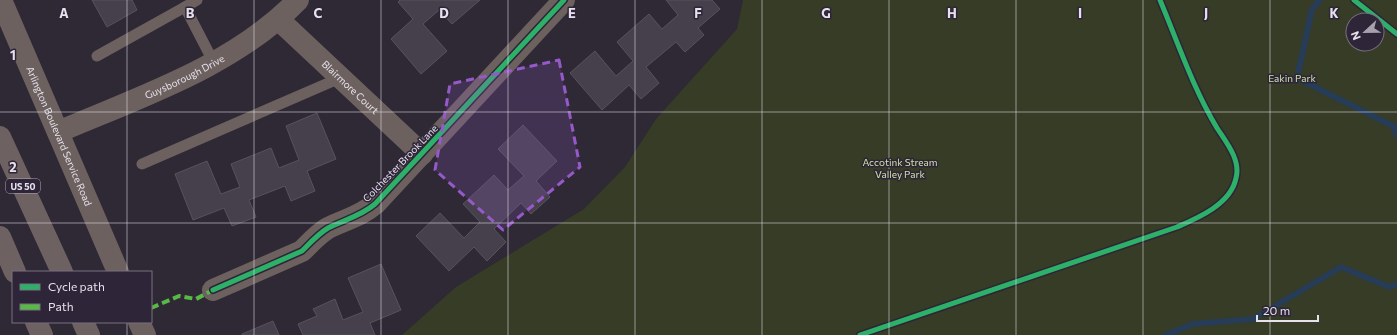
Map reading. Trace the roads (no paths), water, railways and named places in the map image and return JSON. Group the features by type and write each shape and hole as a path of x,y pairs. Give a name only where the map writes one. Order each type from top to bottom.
{"main road":[{"name":"US 50","path":"0,137 62,271"},
{"path":"0,237 15,271"},
{"path":"36,323 42,335"},
{"path":"83,323 89,335"}],"street":[{"name":"Arlington Boulevard Service Road","path":"1,0 118,271"},
{"name":"Guysborough Drive","path":"58,132 214,63 241,48 279,20 298,0"},
{"name":"Colchester Brook Lane","path":"213,290 302,251 312,240 327,229 367,211 422,154 564,0"},
{"name":"Blairmore Court","path":"279,20 422,154"},
{"path":"139,323 145,335"}],"lane":[{"path":"96,56 197,0"},
{"path":"185,7 214,63"},
{"path":"142,164 340,78"}],"waterway":[{"path":"1320,0 1312,9 1297,78 1397,128"},
{"path":"1393,126 1397,136"},
{"path":"1165,335 1193,324 1253,319 1341,267 1389,287 1397,284"}],"park label":[{"name":"Eakin Park","path":"1292,78"},
{"name":"Accotink Stream Valley Park","path":"900,168"}]}
